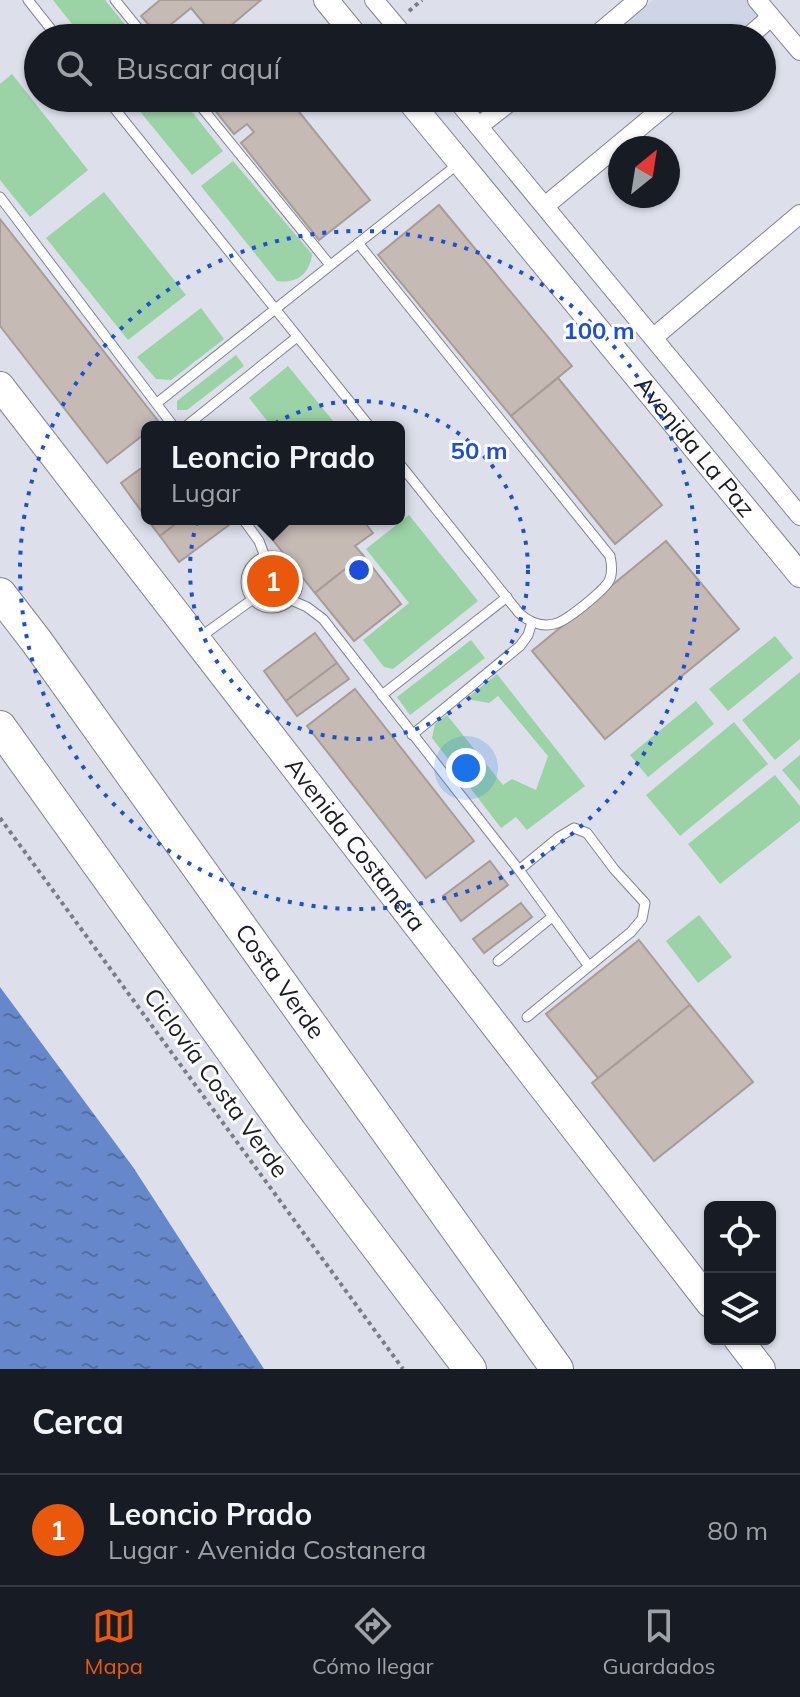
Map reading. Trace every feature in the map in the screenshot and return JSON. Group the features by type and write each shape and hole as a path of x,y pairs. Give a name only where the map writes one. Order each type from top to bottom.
{"highway":[{"name":"Costa Verde","path":"0,594 557,1369"},
{"path":"0,615 37,642"},
{"path":"0,727 291,1133 470,1369"}],"main road":[{"name":"Avenida Costanera","path":"0,386 704,1295"},
{"path":"743,1345 761,1369"}],"street":[{"path":"326,0 346,24"},
{"path":"374,0 394,24"},
{"path":"610,24 638,0"},
{"path":"757,0 800,51"},
{"path":"763,24 771,17"},
{"name":"Avenida La Paz","path":"419,112 800,575"},
{"name":"Avenida La Paz","path":"467,112 800,516"},
{"path":"479,126 497,112"},
{"path":"545,206 658,112"},
{"path":"654,337 800,214"}],"lane":[{"path":"28,0 47,24"},
{"path":"115,0 135,24"},
{"path":"117,112 365,421"},
{"path":"205,112 330,265"},
{"path":"157,403 460,162"},
{"path":"0,197 170,421"},
{"path":"358,243 610,556 612,572 605,586 562,622 547,625 532,622 519,613 405,470"},
{"path":"192,421 297,337"},
{"path":"247,525 259,541 265,557"},
{"path":"265,557 282,557 295,569 298,586 291,600 276,608 253,599 246,584 247,575 257,561 265,557"},
{"path":"382,695 507,597"},
{"path":"197,640 253,599"},
{"path":"291,600 323,619 519,870 588,965"},
{"path":"412,735 520,646 532,622"},
{"path":"519,870 574,828 587,833 645,903 642,919 631,932 527,1017"},
{"path":"498,961 552,917"}],"path":[{"name":"Ciclovía Costa Verde","path":"0,818 403,1369"}],"shaded area":[{"path":"653,0 754,0 767,16 757,24 624,24"}],"green space":[{"path":"53,0 105,0 125,24 72,24"},
{"path":"12,74 24,89 24,112 42,112 88,170 30,217 0,180 0,84"},
{"path":"140,112 192,112 223,151 192,175"},
{"path":"233,161 312,254 305,272 296,279 277,281 201,186"},
{"path":"104,192 186,295 128,340 46,238"},
{"path":"201,308 224,339 171,380 156,379 137,357"},
{"path":"236,355 244,366 187,410 177,410 177,401"},
{"path":"288,366 333,421 267,421 249,398"},
{"path":"409,515 478,601 393,669 384,667 363,640 409,603 366,549 396,525 405,525 405,518"},
{"path":"775,636 793,658 728,711 709,689"},
{"path":"471,640 485,658 410,715 397,697"},
{"path":"800,672 800,739 775,760 742,720"},
{"path":"497,674 585,786 527,830 516,817 501,828 432,738 435,724 447,715 503,785 512,779 536,790 548,756 498,696 489,703 466,699"},
{"path":"696,701 714,724 648,777 630,755"},
{"path":"734,722 768,764 680,836 646,795"},
{"path":"800,755 800,791 782,770"},
{"path":"775,775 800,806 800,821 720,884 688,844"},
{"path":"699,915 732,957 698,983 666,941"}],"water":[{"path":"0,987 133,1167 264,1369 0,1369"}],"building":[{"path":"160,0 261,0 233,24 204,24 191,8 171,24 148,24 141,16"},
{"path":"216,112 299,112 370,200 319,240 241,143 254,132 247,124 234,134"},
{"path":"439,205 572,366 511,416 378,255"},
{"path":"0,219 158,421 141,421 141,437 107,463 0,326"},
{"path":"558,378 662,505 615,544 511,416"},
{"path":"141,468 141,511 121,483"},
{"path":"152,525 174,525 160,536"},
{"path":"174,525 229,525 179,562 160,536"},
{"path":"261,525 367,525 373,533 355,546 363,555 315,593"},
{"path":"666,541 739,629 605,739 532,651"},
{"path":"363,555 401,604 354,641 315,593"},
{"path":"315,633 337,663 286,701 264,671"},
{"path":"337,663 349,679 297,716 286,701"},
{"path":"355,689 474,841 426,878 307,726"},
{"path":"490,861 508,885 461,921 443,896"},
{"path":"521,903 532,917 484,953 473,939"},
{"path":"639,940 690,1005 598,1078 546,1014"},
{"path":"690,1005 753,1082 654,1161 592,1083"}],"place":[{"name":"Leoncio Prado","path":"273,581"}]}
